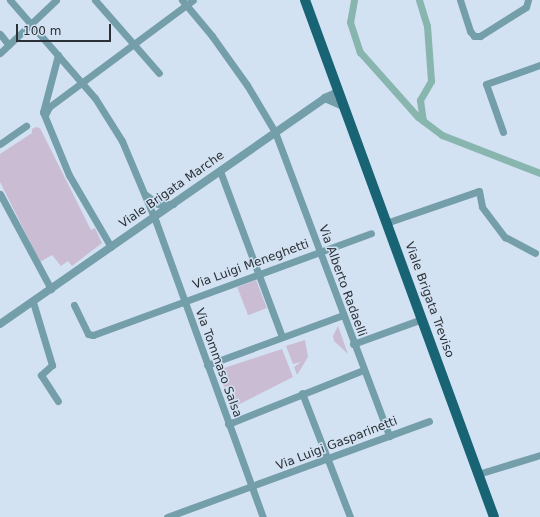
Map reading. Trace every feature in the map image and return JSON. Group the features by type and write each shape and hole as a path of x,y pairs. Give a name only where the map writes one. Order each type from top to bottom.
{"main road":[{"name":"Viale Brigata Treviso","path":"305,0 494,517"}],"street":[{"name":"Via Tommaso Salsa","path":"10,0 82,83 116,128 145,193 183,302 263,517"},
{"path":"0,53 32,25 56,0"},
{"path":"95,0 159,73"},
{"path":"111,247 69,175 42,109 82,83 184,2 193,0"},
{"path":"460,0 470,31 474,36 480,36 526,7 528,0"},
{"name":"Via Alberto Radaelli","path":"184,2 247,85 275,132 353,344 389,436"},
{"path":"0,34 9,45"},
{"path":"47,106 58,55"},
{"path":"504,132 486,84 540,66"},
{"name":"Viale Brigata Marche","path":"0,324 275,132 325,98 338,92"},
{"path":"325,98 343,106"},
{"path":"0,144 26,126"},
{"path":"220,171 282,337"},
{"path":"386,223 478,191 482,207 505,237 535,253"},
{"path":"145,193 158,204 173,204"},
{"path":"0,194 51,289"},
{"name":"Via Luigi Meneghetti","path":"74,304 90,335 371,233"},
{"path":"32,302 52,365 41,375 58,401"},
{"path":"207,365 343,315"},
{"path":"353,344 422,319"},
{"path":"228,424 289,401 302,393 363,370"},
{"path":"302,393 350,517"},
{"name":"Via Luigi Gasparinetti","path":"167,517 252,488 429,421"},
{"path":"478,474 540,454"}],"shaded area":[{"path":"36,127 40,128 91,230 95,228 102,243 72,266 68,261 61,266 52,255 40,262 0,182 0,154 32,133 32,129"},
{"path":"256,280 267,308 248,315 237,287"},
{"path":"338,326 348,354 334,341 333,336"},
{"path":"305,340 308,357 297,375 294,367 301,362 293,364 286,346"},
{"path":"282,349 293,377 232,408 219,374 221,369"}],"waterway":[{"path":"354,0 350,22 360,52 418,117 442,135 540,173"},
{"path":"419,0 427,26 431,81 420,100 423,121"}]}
